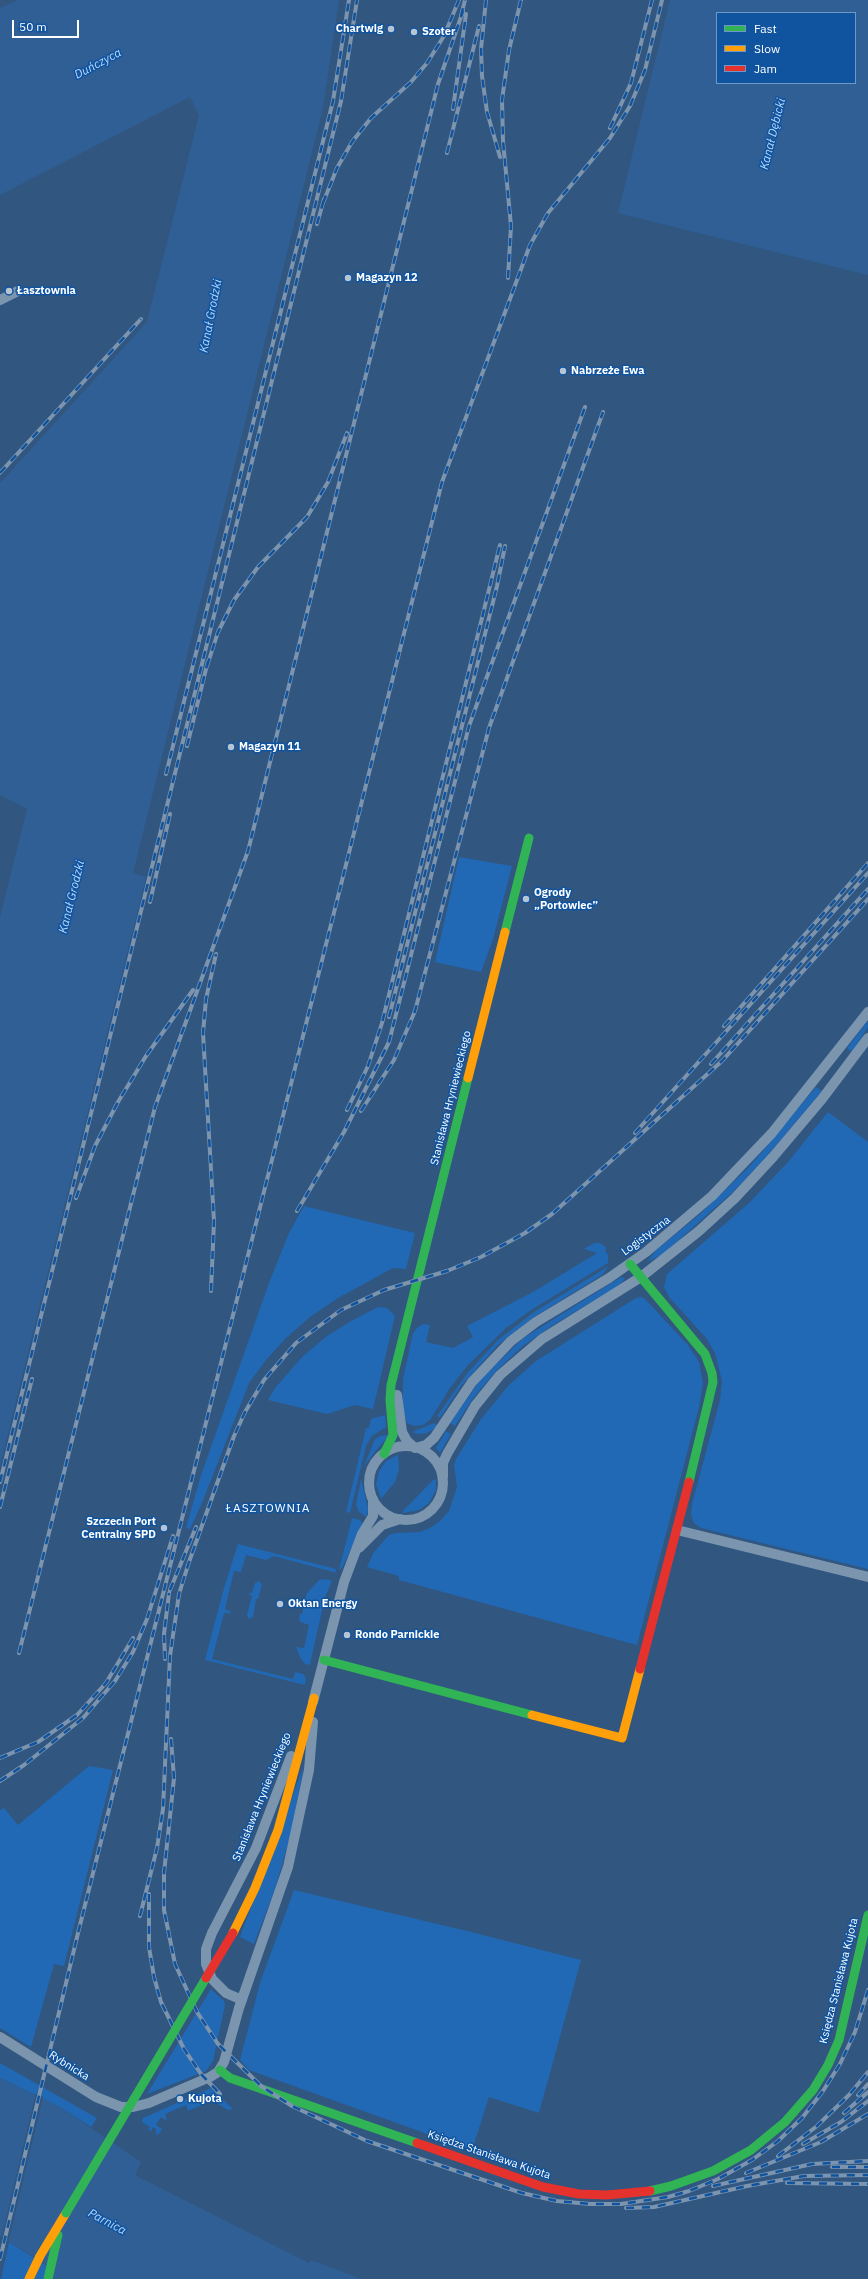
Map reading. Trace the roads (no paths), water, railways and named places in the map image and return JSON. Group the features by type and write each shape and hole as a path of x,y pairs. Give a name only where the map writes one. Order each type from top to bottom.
{"street":[{"path":"0,300 18,291"},
{"name":"Stanisława Hryniewieckiego","path":"384,1454 392,1437 390,1392 529,838"},
{"name":"Logistyczna","path":"415,1448 426,1444 436,1437 472,1382 511,1341 536,1322 630,1264 689,1217 740,1168 803,1095 868,1012"},
{"path":"443,1478 439,1467 431,1456 415,1448 400,1447 384,1454 375,1465 371,1475 370,1485 373,1499 385,1513 402,1519 419,1517 434,1507 441,1495 443,1478 445,1458 466,1420 485,1393 506,1370 542,1339 641,1277 699,1231 757,1176 790,1138 868,1038"},
{"path":"324,1660 622,1738 712,1390 712,1373 702,1350 630,1264"},
{"name":"Stanisława Hryniewieckiego","path":"398,1364 397,1396 400,1424 406,1439 415,1448"},
{"name":"Stanisława Hryniewieckiego","path":"242,2000 226,1993 212,1979 206,1964 207,1946 265,1827 314,1698 344,1582 362,1534 373,1516 373,1499"},
{"name":"Stanisława Hryniewieckiego","path":"352,1558 380,1526 402,1519"},
{"path":"677,1530 868,1577"},
{"path":"29,2279 40,2256 233,1934 257,1884 278,1830 314,1698"},
{"name":"Stanisława Hryniewieckiego","path":"220,2070 224,2062 242,2000 281,1891 292,1852 310,1763 314,1698"},
{"name":"Księdza Stanisława Kujota","path":"220,2070 230,2078 543,2187 579,2194 607,2195 639,2193 671,2186 713,2171 751,2150 782,2125 813,2090 827,2068 839,2040 868,1915"},
{"name":"Rybnicka","path":"0,2038 101,2100 116,2106 127,2108 152,2102 212,2077 220,2070"},
{"path":"48,2279 55,2248 66,2213"}],"water":[{"path":"18,0 339,0 323,108 133,873 146,877 0,1466 0,917 27,809 0,795 0,483 147,322 199,115 190,97 0,195 0,8"},
{"name":"Kanał Dębicki","path":"670,0 868,0 868,275 618,213"},
{"name":"Parnica","path":"0,2078 60,2107 141,2162 135,2175 309,2263 311,2260 362,2279 45,2279 50,2267 0,2236"}],"railway":[{"path":"166,774 333,101 349,0"},
{"path":"0,1482 341,101 357,0"},
{"path":"323,203 337,168 352,142 371,118 411,82 427,63 444,36 459,0"},
{"path":"461,16 465,0"},
{"path":"486,0 481,49 482,76 487,112 500,157"},
{"path":"508,278 511,226 503,141 502,100 509,50 521,0"},
{"path":"610,128 631,83 652,0"},
{"path":"0,2259 78,1933 442,482 530,245 548,213 610,138 630,106 645,70 662,0"},
{"path":"19,1653 155,1107 248,851 438,84 463,11"},
{"path":"453,109 466,14"},
{"path":"447,153 479,26"},
{"path":"317,224 324,199"},
{"path":"0,473 141,319"},
{"path":"297,1211 344,1132 389,1042 469,726 585,407"},
{"path":"361,1111 394,1060 415,1011 489,728 603,412"},
{"path":"207,666 218,632 234,600 258,567 307,517 328,482 347,433"},
{"path":"347,1110 368,1066 382,1023 500,545"},
{"path":"389,1017 497,586 505,546"},
{"path":"187,746 208,661"},
{"path":"150,902 170,814"},
{"path":"724,1026 868,863"},
{"path":"635,1133 868,873"},
{"path":"711,1064 868,889"},
{"path":"140,1916 157,1848 163,1809 170,1656 179,1594 234,1436 245,1412 264,1380 296,1343 341,1310 384,1290 447,1271 481,1257 525,1233 552,1214 722,1061 868,899"},
{"path":"211,1291 214,1221 203,1033 206,999 216,954"},
{"path":"76,1198 95,1146 118,1102 146,1056 193,990"},
{"path":"0,1507 32,1379"},
{"path":"170,1590 196,1527"},
{"path":"0,1781 24,1765 83,1718 115,1681 133,1652 147,1619 173,1536"},
{"path":"165,1659 164,1634 169,1593"},
{"path":"0,1758 38,1742 77,1715 106,1683 133,1638"},
{"path":"171,1739 174,1778 164,1873 164,1910 175,1964 197,2012 218,2044 261,2086 292,2106 367,2141 522,2193 557,2201 590,2204 621,2204 668,2197 689,2191 718,2179 752,2160 778,2141 802,2118 823,2091 840,2064 855,2032 868,1990"},
{"path":"149,1894 149,1947 154,1977 161,2002 184,2049 201,2074 220,2094"},
{"path":"778,2156 817,2126 849,2095 868,2072"},
{"path":"858,2095 868,2084"},
{"path":"844,2113 868,2092"},
{"path":"803,2144 841,2122 868,2101"},
{"path":"746,2173 821,2142 868,2114"},
{"path":"713,2186 812,2164 868,2161"},
{"path":"832,2167 868,2167"},
{"path":"626,2208 654,2207 747,2186 804,2176 868,2175"},
{"path":"787,2183 868,2184"}],"place":[{"name":"Chartwig","path":"391,29"},
{"name":"Szoter","path":"414,32"},
{"name":"Magazyn 12","path":"348,278"},
{"name":"Łasztownia","path":"9,291"},
{"name":"Nabrzeże Ewa","path":"563,371"},
{"name":"Magazyn 11","path":"231,747"},
{"name":"Ogrody „Portowiec”","path":"526,899"},
{"name":"Szczecin Port Centralny SPD","path":"164,1528"},
{"name":"Oktan Energy","path":"280,1604"},
{"name":"Rondo Parnickie","path":"347,1635"},
{"name":"Kujota","path":"180,2099"}],"district":[{"name":"ŁASZTOWNIA","path":"268,1509"}],"water label":[{"name":"Duńczyca","path":"98,64"},
{"name":"Kanał Grodzki","path":"211,316"},
{"name":"Kanał Grodzki","path":"72,897"}]}
